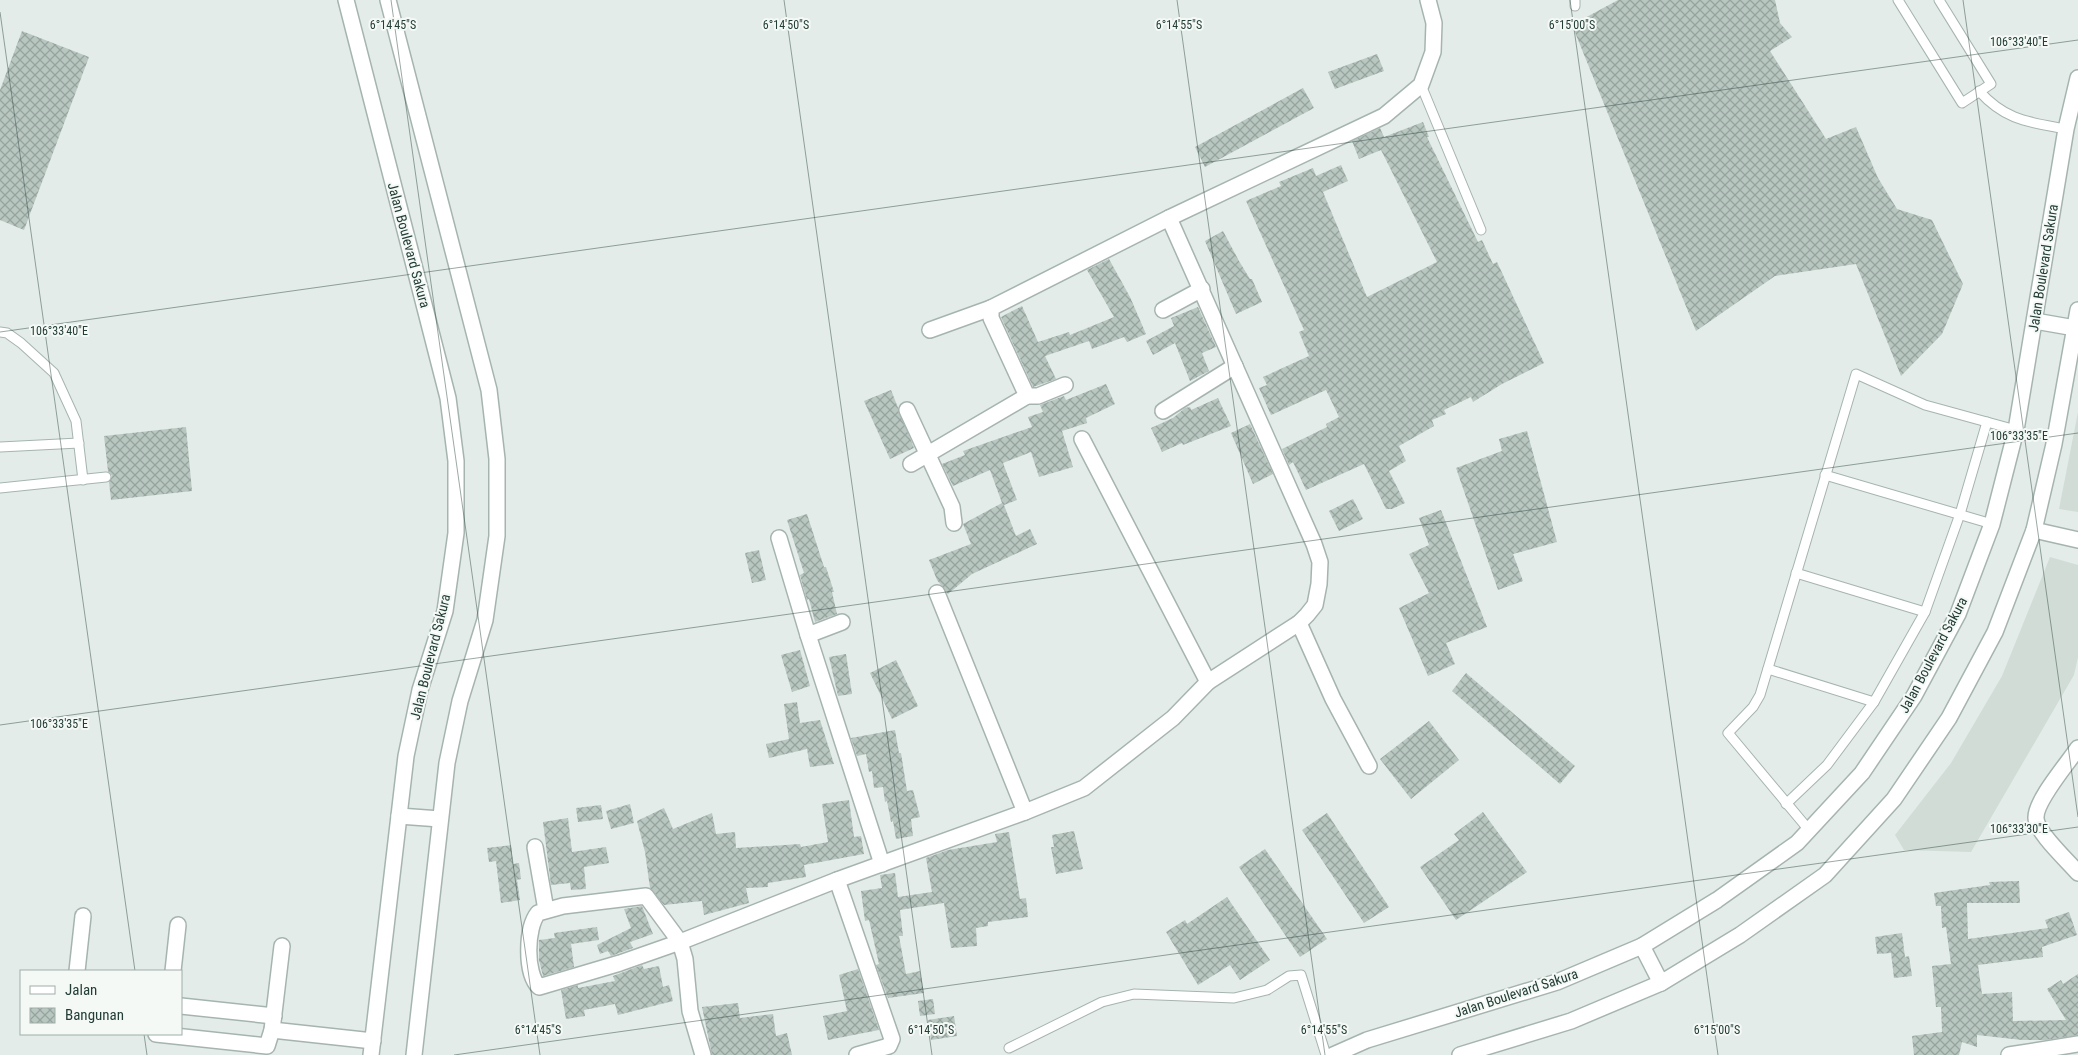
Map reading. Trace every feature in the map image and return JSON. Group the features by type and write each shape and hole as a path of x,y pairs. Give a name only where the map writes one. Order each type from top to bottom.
{"street":[{"name":"Jalan Boulevard Sakura","path":"346,0 448,398 456,461 456,533 445,611 418,699 406,756 372,1048"},
{"path":"388,0 489,390 497,459 497,536 485,620 460,700 447,763 414,1055"},
{"path":"930,330 991,308 1169,218 1384,116 1421,85 1433,52 1434,23 1428,0"},
{"name":"Jalan Boulevard Sakura","path":"1333,1055 1367,1040 1557,982 1642,946 1717,900 1797,843 1862,773 1914,696 1958,614 1992,524 2016,430 2066,129 2078,78"},
{"path":"703,1055 690,1011 685,959 680,942 646,896 546,910 538,913 529,930 531,975 539,987 620,963 680,942 837,880 1025,812 1084,788 1173,718 1208,682 1299,623 1315,605 1320,562 1314,544 1169,218"},
{"path":"1163,310 1202,289"},
{"path":"991,308 991,318 1027,396"},
{"path":"1460,1055 1571,1021 1661,983 1740,935 1825,875 1894,799 1949,718 1995,632 2034,530 2054,444 2078,310"},
{"path":"2035,321 2075,328"},
{"path":"1163,411 1235,366"},
{"path":"911,464 1027,396 1038,396 1064,384"},
{"path":"907,410 952,507 954,523"},
{"path":"1082,439 1208,682"},
{"path":"2034,530 2078,540"},
{"path":"779,538 808,636 882,864"},
{"path":"937,593 1025,812"},
{"path":"808,636 842,622"},
{"path":"1299,623 1333,699 1369,766"},
{"path":"2078,748 2039,805 2036,818 2040,830 2078,873"},
{"path":"399,816 440,818"},
{"path":"535,847 546,910"},
{"path":"837,880 894,1049"},
{"path":"77,970 83,916"},
{"path":"173,970 178,925"},
{"path":"171,1035 263,1047 270,1042 282,946"},
{"path":"1642,946 1661,983"},
{"path":"182,1006 273,1023 372,1048"},
{"path":"2009,1055 2078,1044"},
{"path":"857,1055 889,1046 894,1049"}],"lane":[{"path":"1898,0 1962,103 1991,84 1939,0"},
{"path":"1421,85 1481,230"},
{"path":"1979,92 1991,104 2017,120 2066,129"},
{"path":"0,332 7,333 21,343 54,373 76,421 83,480"},
{"path":"1809,830 1728,733 1753,707 1760,695 1856,374 1925,405 2016,430"},
{"path":"1786,804 1827,765 1874,702 1925,612 1960,514 1987,422"},
{"path":"0,447 79,444"},
{"path":"1825,475 1992,524"},
{"path":"0,488 106,476"},
{"path":"1796,573 1925,612"},
{"path":"1768,668 1874,702"},
{"path":"1009,1048 1102,1002 1134,994 1234,998 1267,990 1289,976 1301,975 1326,1055"}],"shaded area":[{"path":"2078,412 2078,512 2059,509"},
{"path":"2050,557 2078,565 2078,657 2074,675 1971,852 1904,850 1895,835 1951,763 2002,676"}],"building":[{"path":"1618,0 1775,0 1780,23 1792,37 1770,51 1826,139 1856,127 1878,178 1897,209 1932,220 1963,284 1942,334 1901,376 1856,264 1775,276 1696,331 1572,25"},
{"path":"22,31 89,57 24,230 0,220 0,90"},
{"path":"1377,54 1384,71 1335,89 1328,72"},
{"path":"1303,88 1314,108 1205,167 1195,147"},
{"path":"1423,122 1429,137 1427,137 1478,242 1482,240 1493,264 1497,262 1544,363 1502,384 1473,402 1471,397 1444,410 1446,414 1432,420 1434,426 1399,446 1406,461 1389,471 1405,503 1392,509 1386,509 1364,464 1306,490 1293,462 1289,465 1282,449 1327,427 1326,424 1339,417 1326,390 1271,415 1259,388 1267,385 1263,377 1309,356 1299,332 1304,330 1246,201 1281,186 1279,182 1313,168 1316,176 1341,165 1348,181 1323,192 1367,297 1437,262 1381,150 1359,159 1352,141 1380,128 1384,137"},
{"path":"1223,231 1239,261 1250,279 1252,279 1262,302 1236,314 1205,241"},
{"path":"1109,259 1130,297 1146,334 1127,342 1124,337 1092,349 1089,341 1045,356 1056,379 1033,387 1001,317 1022,306 1038,342 1069,332 1070,335 1114,317 1087,270"},
{"path":"1198,307 1216,347 1202,353 1209,371 1190,381 1175,343 1153,355 1146,341 1174,326 1171,318"},
{"path":"1106,384 1115,404 1086,418 1087,423 1062,431 1073,467 1039,477 1031,452 1003,463 1017,500 1004,505 1016,536 1030,529 1037,544 972,574 948,594 937,580 929,560 971,544 963,524 1002,503 990,470 953,486 942,464 965,455 963,451 1032,427 1028,417 1043,412 1040,405 1064,396 1066,400"},
{"path":"891,390 914,448 890,459 864,401"},
{"path":"1218,398 1231,426 1162,452 1151,428 1173,418 1185,408 1190,407 1191,410"},
{"path":"1250,424 1273,474 1253,484 1231,433"},
{"path":"186,427 192,491 111,500 109,482 112,476 108,471 104,436"},
{"path":"1527,431 1557,542 1513,554 1523,581 1498,590 1456,468 1502,451 1499,439"},
{"path":"1353,499 1363,519 1339,531 1329,511"},
{"path":"1441,510 1487,627 1446,643 1455,664 1428,676 1399,608 1429,593 1409,554 1429,545 1419,518"},
{"path":"807,514 834,592 832,592 837,614 815,622 800,575 804,573 787,520"},
{"path":"759,550 766,580 752,583 745,553"},
{"path":"800,650 810,686 792,692 781,655"},
{"path":"846,654 852,694 838,696 829,657"},
{"path":"896,660 918,706 892,719 870,673"},
{"path":"1466,673 1575,766 1560,784 1452,691"},
{"path":"797,702 800,723 820,720 834,764 810,767 807,749 769,758 766,744 789,739 784,704"},
{"path":"1429,721 1459,760 1411,799 1380,759"},
{"path":"895,730 907,791 913,790 920,817 911,819 913,836 896,839 893,821 891,822 887,801 885,802 883,787 874,788 872,771 869,772 866,754 857,756 851,738"},
{"path":"849,800 854,837 861,836 864,854 804,865 806,877 768,883 768,887 746,888 749,903 704,915 702,901 664,905 650,888 645,852 637,821 664,808 673,829 712,813 716,834 735,832 736,848 800,844 801,847 828,842 822,804"},
{"path":"630,804 634,823 611,829 606,811"},
{"path":"601,805 603,819 578,822 576,808"},
{"path":"1483,812 1527,872 1456,920 1420,867 1459,840 1454,834"},
{"path":"1327,813 1389,907 1364,923 1302,830"},
{"path":"568,818 572,852 606,847 609,863 584,867 586,889 571,890 570,883 551,885 543,822"},
{"path":"1074,831 1083,869 1056,874 1051,847 1054,847 1052,835"},
{"path":"1009,832 1020,899 1026,898 1028,917 988,922 988,926 976,928 977,946 951,948 944,903 900,910 903,936 899,936 906,974 920,971 924,993 888,998 876,965 879,964 869,920 865,921 861,891 882,888 880,875 895,873 898,897 932,892 926,858 948,850 997,842 995,834"},
{"path":"511,845 513,864 519,863 521,879 517,880 520,900 501,903 496,861 489,862 487,848"},
{"path":"1265,849 1327,939 1300,957 1239,867"},
{"path":"2019,881 2020,903 1967,903 1968,939 2048,928 2045,920 2069,912 2077,935 2042,947 2043,957 1978,965 1982,994 2012,992 2013,1021 2066,1020 2047,989 2061,980 2063,984 2078,974 2078,1035 2046,1040 2022,1040 1977,1035 1977,1047 1962,1042 1959,1055 1914,1055 1912,1036 1942,1032 1941,1007 1936,1007 1932,966 1951,964 1946,927 1942,928 1941,906 1936,906 1934,893 1990,885 1989,882"},
{"path":"1227,897 1270,960 1240,980 1230,965 1198,985 1166,932 1185,920 1187,924"},
{"path":"642,906 653,934 630,942 633,948 611,956 608,951 600,954 597,945 631,928 624,909"},
{"path":"597,927 599,940 571,944 574,967 543,976 539,960 539,940 555,938 554,933"},
{"path":"1902,933 1905,957 1909,956 1912,976 1894,978 1891,953 1877,954 1875,937"},
{"path":"642,965 644,969 659,966 663,987 669,985 673,1001 618,1015 615,1004 584,1010 585,1016 566,1019 561,990 578,985 578,988 615,981 613,976"},
{"path":"858,969 879,1030 828,1040 823,1016 847,1011 839,975"},
{"path":"933,999 935,1014 920,1016 918,1001"},
{"path":"738,1003 740,1018 773,1014 776,1036 787,1033 792,1055 712,1055 702,1007"},
{"path":"954,1016 957,1036 931,1040 928,1020"}]}
